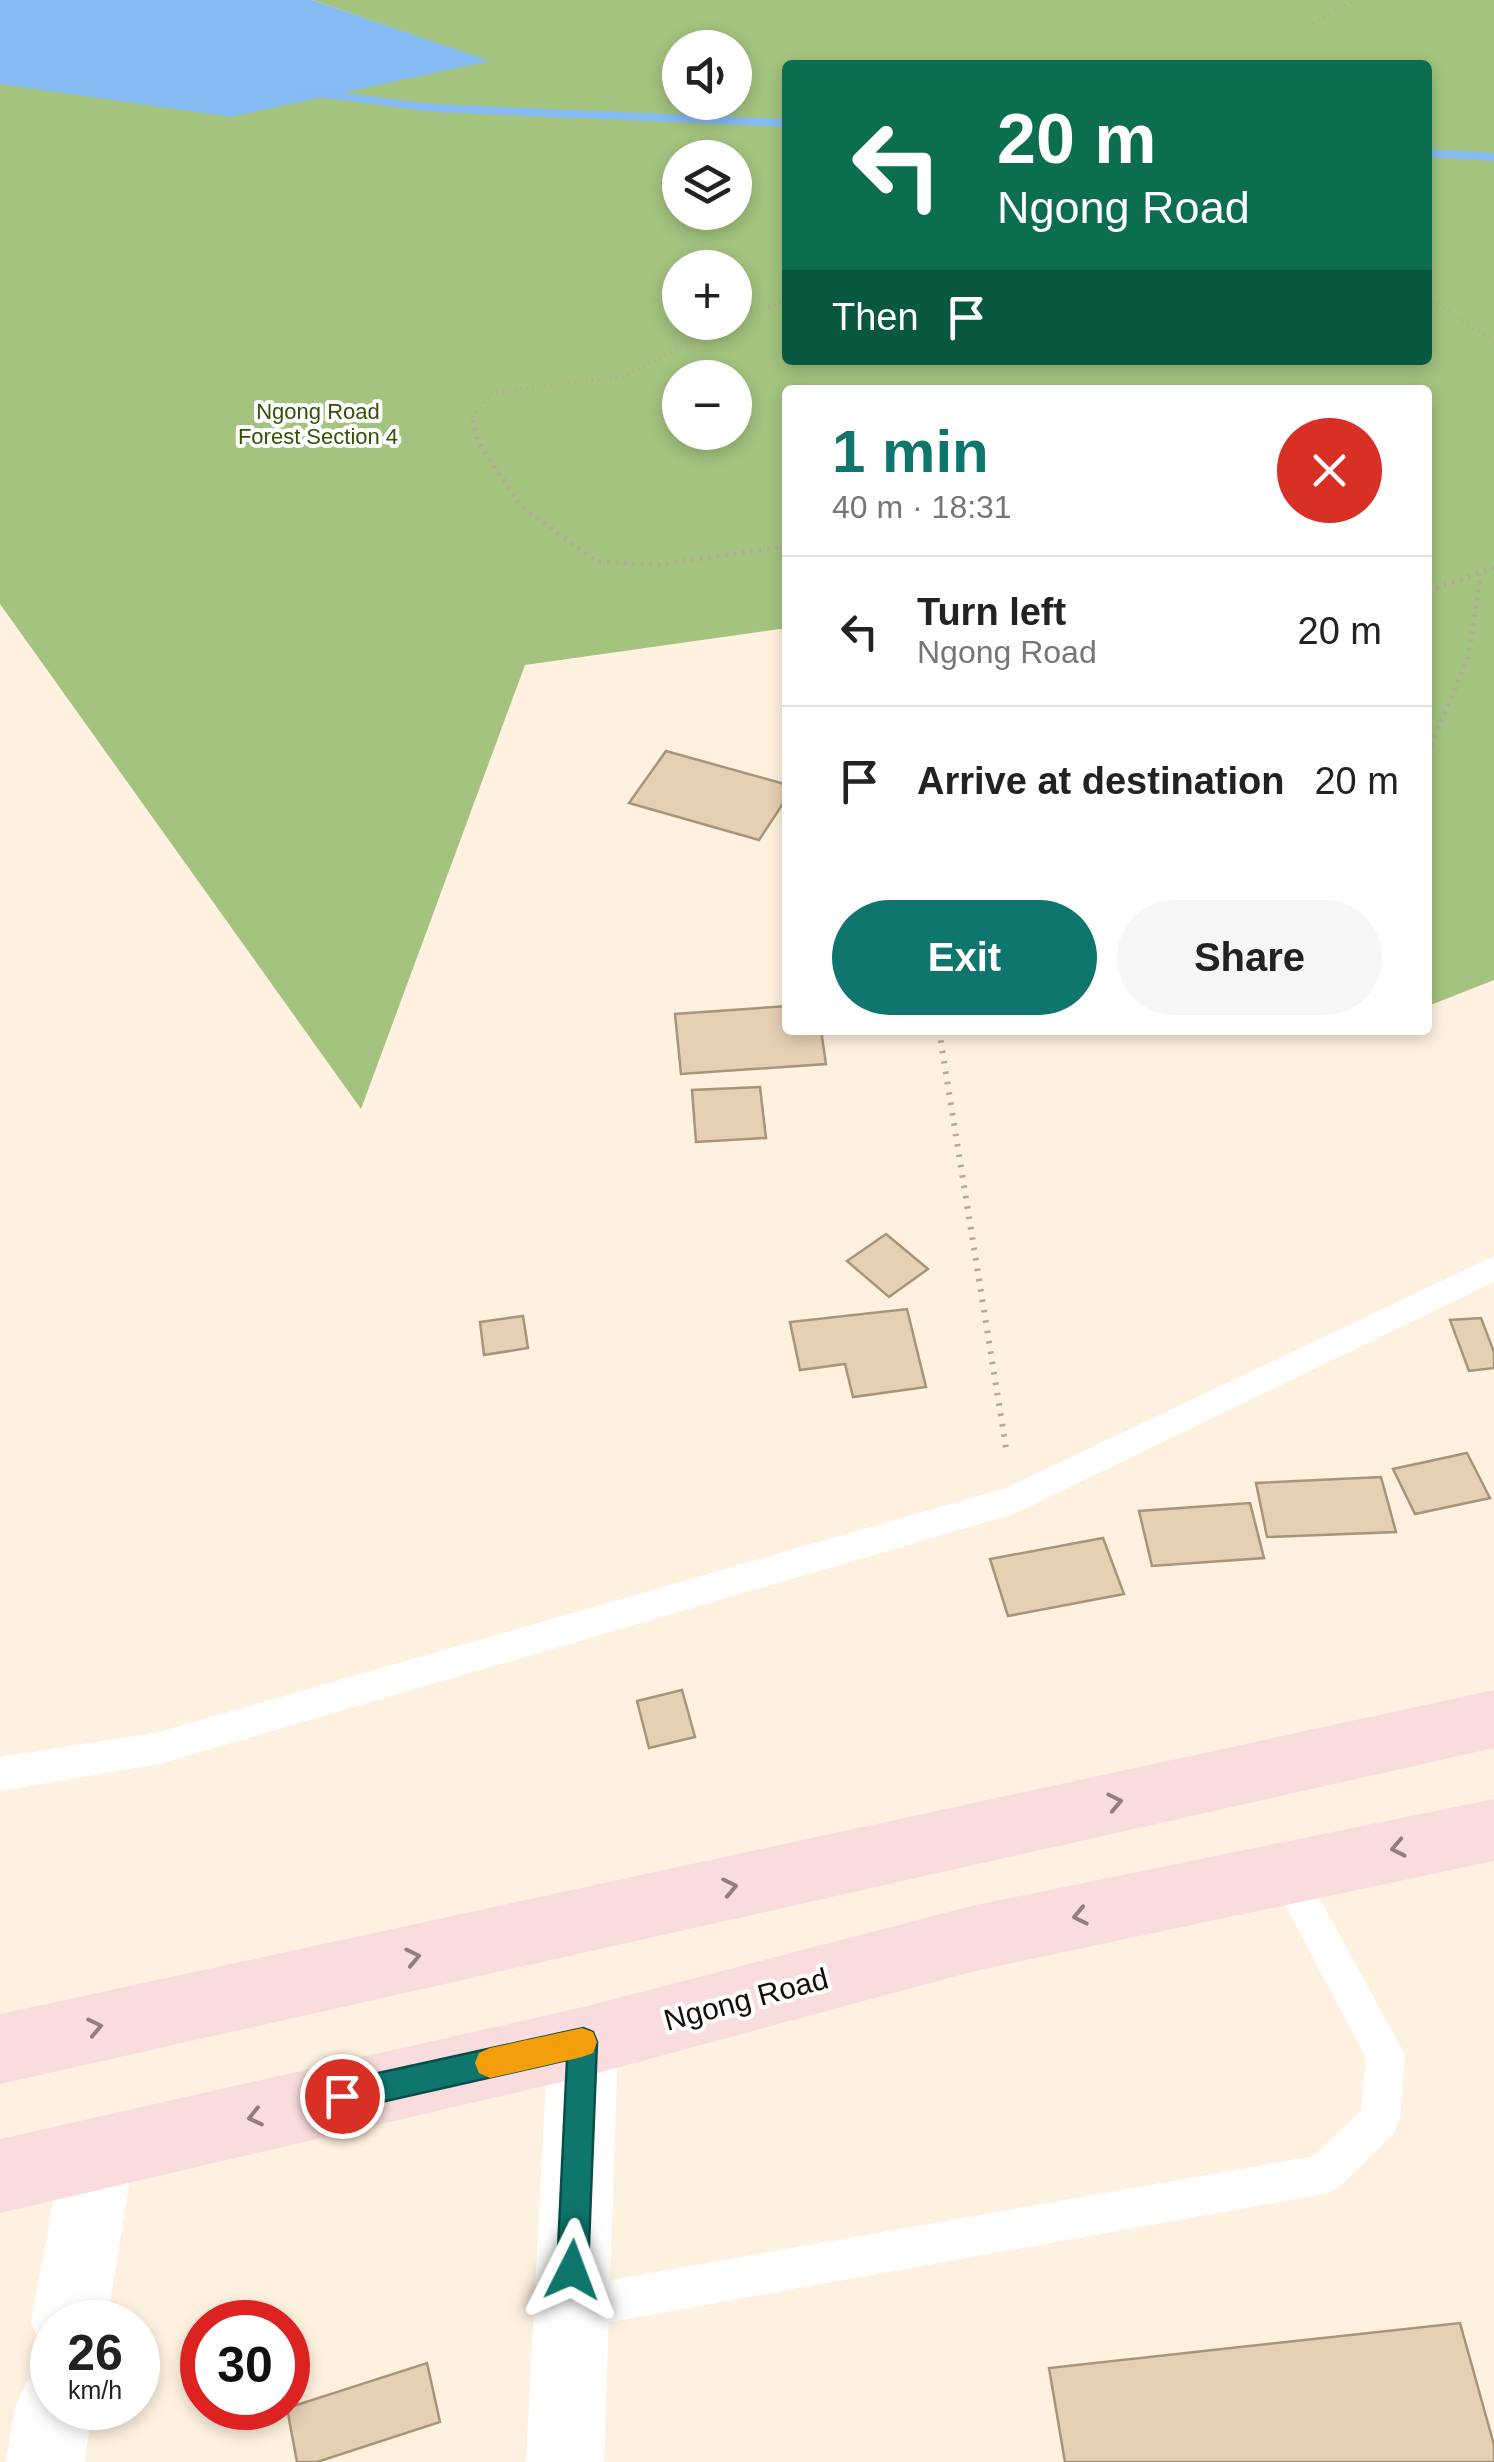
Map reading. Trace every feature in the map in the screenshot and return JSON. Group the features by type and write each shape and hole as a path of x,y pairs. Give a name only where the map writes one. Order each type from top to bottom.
{"main road":[{"path":"0,2048 1494,1719"},
{"name":"Ngong Road","path":"0,2176 583,2042 976,1938 1494,1830"}],"street":[{"path":"565,2462 583,2042"},
{"path":"73,2300 98,2153"},
{"path":"45,2462 50,2430"}],"lane":[{"path":"0,1774 159,1748 1014,1500 1494,1268"},
{"path":"571,2308 1324,2174 1380,2119 1386,2055 1289,1878"}],"path":[{"path":"1313,23 1354,0"},
{"path":"1432,300 1494,341"},
{"path":"752,314 782,302"},
{"path":"692,340 625,376 492,392 472,418 478,442 520,506 597,562 657,565 782,546"},
{"path":"1432,590 1494,568"},
{"path":"1432,744 1468,657 1481,574"},
{"path":"941,1035 1014,1500"}],"green space":[{"name":"Ngong Road Forest Section 4","path":"312,0 1494,0 1494,980 1432,1004 1432,385 782,385 782,629 525,665 361,1109 0,604 0,84 488,61"}],"water":[{"path":"0,0 312,0 490,61 231,117 0,84"}],"building":[{"path":"666,751 782,783 782,805 759,840 629,803"},
{"path":"782,1006 782,1035 822,1035 826,1064 681,1074 675,1014"},
{"path":"760,1087 766,1138 696,1142 692,1090"},
{"path":"886,1234 928,1269 889,1297 847,1261"},
{"path":"907,1309 926,1387 853,1397 845,1364 800,1370 790,1322"},
{"path":"523,1316 528,1348 484,1355 480,1322"},
{"path":"1481,1318 1494,1352 1494,1368 1469,1371 1450,1320"},
{"path":"1467,1453 1490,1498 1415,1514 1393,1469"},
{"path":"1381,1477 1396,1532 1267,1537 1256,1483"},
{"path":"1250,1503 1264,1558 1152,1566 1139,1511"},
{"path":"1103,1538 1124,1594 1008,1616 990,1559"},
{"path":"682,1690 695,1737 649,1748 637,1701"},
{"path":"1460,2323 1494,2445 1494,2462 1065,2462 1049,2368"},
{"path":"427,2363 440,2422 317,2462 297,2462 291,2430 310,2430 310,2401"}],"waterway":[{"path":"306,92 433,108 782,123"},
{"path":"1432,153 1494,157"}],"slow traffic":[{"path":"490,2063 582,2042"}],"route":[{"path":"342,2096 583,2042 572,2270"}]}
